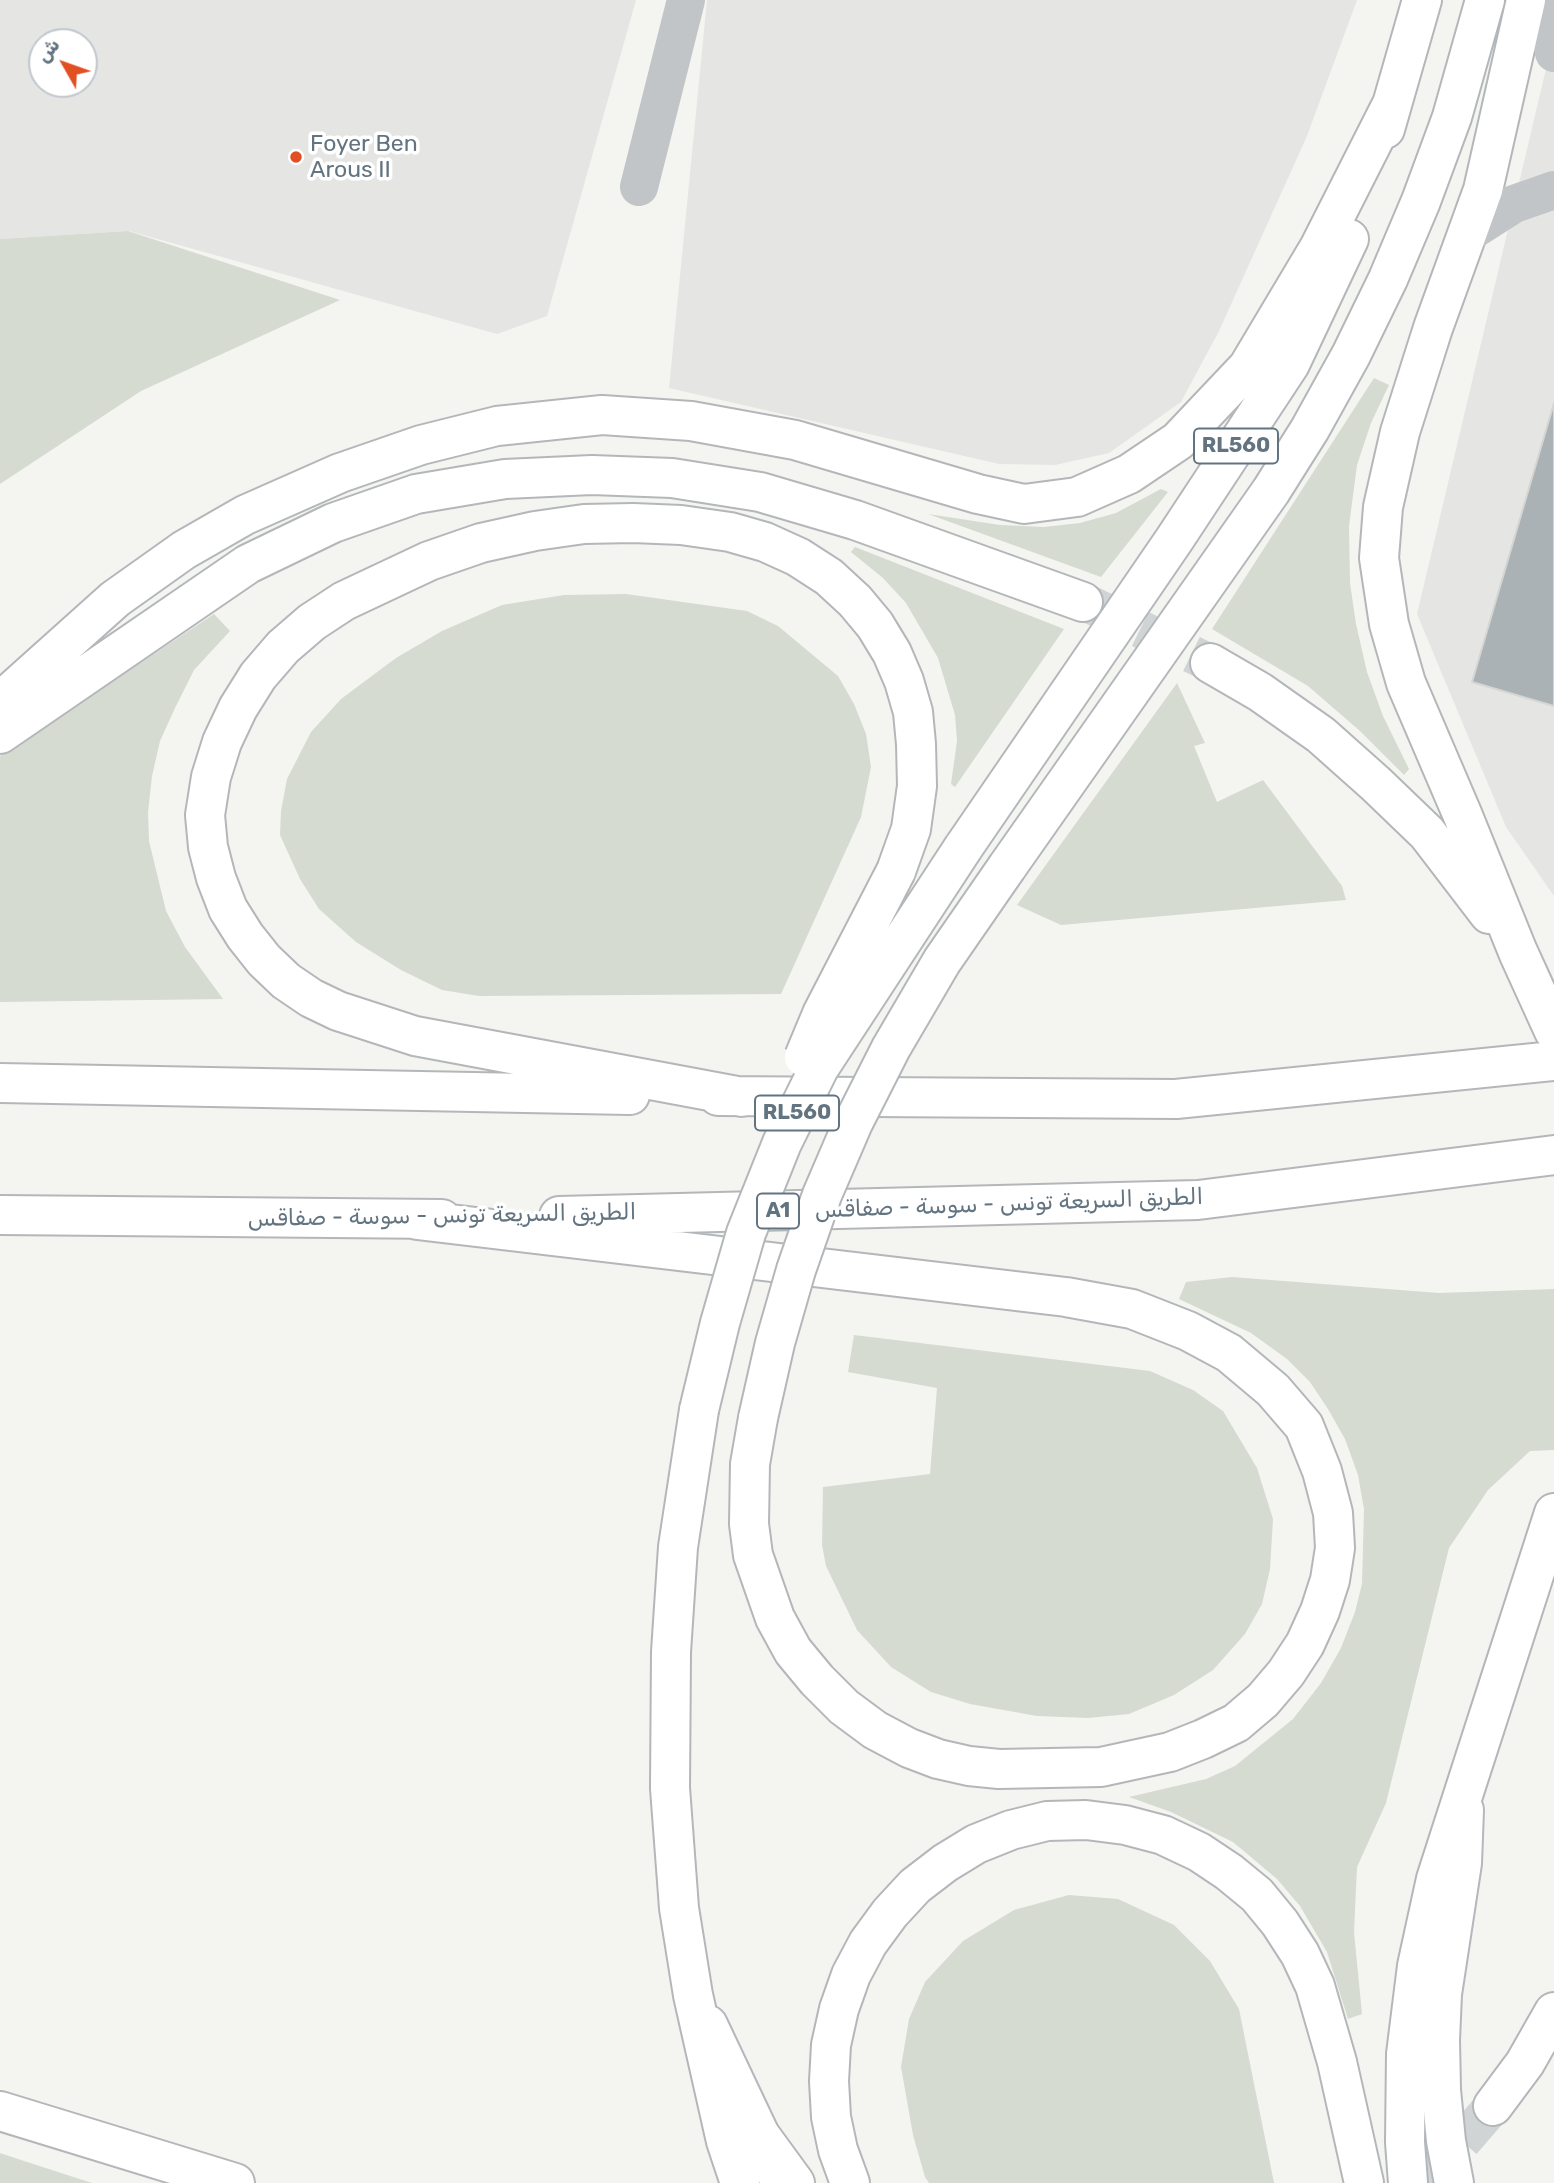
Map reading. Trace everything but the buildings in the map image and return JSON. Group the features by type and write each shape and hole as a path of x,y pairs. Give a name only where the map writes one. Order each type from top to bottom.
{"main road":[{"name":"RL560","path":"694,1994 679,1908 671,1801 670,1665 678,1546 699,1410 746,1233 782,1143 819,1068 962,848 1174,540 1290,364 1342,256 1371,185 1422,0"},
{"path":"417,1220 1066,1297 1132,1309 1188,1331 1229,1353 1273,1390 1304,1426 1322,1471 1333,1513 1335,1548 1330,1580 1320,1611 1305,1644 1286,1673 1263,1700 1236,1723 1203,1739 1170,1752 1101,1768 1009,1769 969,1766 938,1759 909,1748 875,1730 844,1707 801,1661 775,1618 753,1555 749,1524 750,1464 775,1343 796,1270 822,1195 853,1123 891,1048 942,961 1231,552 1304,439 1388,279 1421,201 1452,117 1485,0"},
{"path":"1526,0 1489,167 1400,432 1383,507 1378,558 1389,624 1406,683 1464,816 1518,952 1554,1031"},
{"path":"0,702 116,600 184,550 245,515 340,473 421,445 497,426 602,415 691,421 795,440 978,494 1024,504 1077,497 1129,474 1178,441 1248,367 1319,248 1391,106"},
{"path":"0,734 248,564 333,523 416,494 505,479 592,475 672,478 760,492 855,520 1083,602"},
{"path":"742,1097 415,1036 338,1012 286,981 264,960 228,909 208,847 205,815 211,778 222,742 238,708 258,676 293,638 344,601 429,561 481,543 534,531 584,524 681,525 718,530 765,542 808,563 829,577 855,601 875,625 892,653 904,681 914,722 917,786 911,829 896,871 822,1014 799,1068 782,1143"},
{"path":"1210,663 1260,692 1321,735 1427,833 1518,952"},
{"path":"0,1083 742,1097 1176,1099 1554,1061"},
{"name":"الطريق السريعة تونس - سوسة - صفاقس","path":"0,1215 417,1220 1198,1200 1554,1155"},
{"path":"1408,2183 1405,2143 1406,2054 1417,1966 1436,1879 1551,1527"},
{"path":"1454,2183 1446,2141 1441,2090 1440,2040 1444,1983 1462,1863 1464,1795"},
{"path":"850,2183 838,2150 831,2117 830,2069 839,2009 851,1975 868,1943 890,1913 915,1886 976,1844 1011,1830 1047,1821 1086,1820 1125,1825 1163,1835 1199,1852 1229,1872 1256,1895 1280,1923 1300,1954 1315,1986 1337,2062 1364,2183"},
{"path":"694,1994 761,2135 777,2183"},
{"path":"694,1994 726,2141 740,2183"},
{"path":"1493,2106 1525,2063 1554,2012"},
{"path":"0,2110 235,2183"},
{"path":"761,2135 795,2183"}],"street":[{"path":"639,187 686,0"},
{"path":"1546,0 1554,53"},
{"path":"1467,234 1514,204 1554,190"}],"shaded area":[{"name":"Foyer Ben Arous II","path":"0,0 636,0 547,316 497,334 129,231 0,239"},
{"path":"707,0 1357,0 1307,136 1219,331 1181,402 1109,453 1055,465 999,464 669,388"},
{"path":"1554,35 1554,896 1506,827 1417,614"},
{"path":"128,231 340,300 141,391 0,484 0,239"},
{"path":"1374,378 1389,385 1371,423 1357,465 1349,526 1350,583 1367,672 1383,716 1409,769 1404,775 1360,731 1308,686 1212,629"},
{"path":"1161,489 1168,492 1101,577 928,514 1000,525 1044,527 1080,523 1116,513"},
{"path":"855,547 1064,629 955,787 951,784 957,741 955,715 938,658 906,603 883,578 851,552"},
{"path":"626,594 747,611 778,626 838,676 854,704 866,734 871,767 861,817 781,994 479,996 442,990 401,970 356,942 319,909 300,879 280,835 287,779 311,732 341,699 396,658 442,631 502,605 564,595"},
{"path":"214,614 230,631 194,670 160,741 148,812 149,841 166,911 185,947 223,999 0,1002 0,756"},
{"path":"1177,683 1205,743 1194,746 1217,802 1263,780 1342,886 1346,900 1061,925 1017,905"},
{"path":"1232,1277 1439,1293 1554,1289 1554,1450 1530,1451 1488,1490 1449,1548 1386,1803 1357,1867 1354,1932 1362,2014 1348,2019 1327,1952 1300,1906 1277,1879 1233,1842 1171,1812 1129,1797 1206,1779 1235,1766 1293,1719 1321,1683 1341,1648 1362,1584 1364,1509 1358,1475 1345,1439 1328,1409 1310,1382 1287,1359 1251,1333 1179,1299 1186,1282"},
{"path":"854,1335 1150,1371 1193,1390 1223,1411 1257,1468 1273,1519 1270,1569 1262,1604 1245,1634 1213,1670 1174,1695 1129,1714 1088,1718 1037,1716 970,1704 931,1692 891,1667 857,1630 826,1566 822,1545 823,1487 930,1474 937,1388 848,1372"},
{"path":"1069,1895 1118,1899 1174,1925 1210,1961 1239,2009 1274,2183 929,2183 913,2135 901,2067 909,2019 925,1982 963,1941 1014,1910"},
{"path":"0,2153 24,2161 92,2183 0,2183"}],"tunnel":[{"path":"1089,604 1210,663"},
{"path":"1423,2183 1493,2106"}],"place":[{"name":"Foyer Ben Arous II","path":"296,157"}]}
